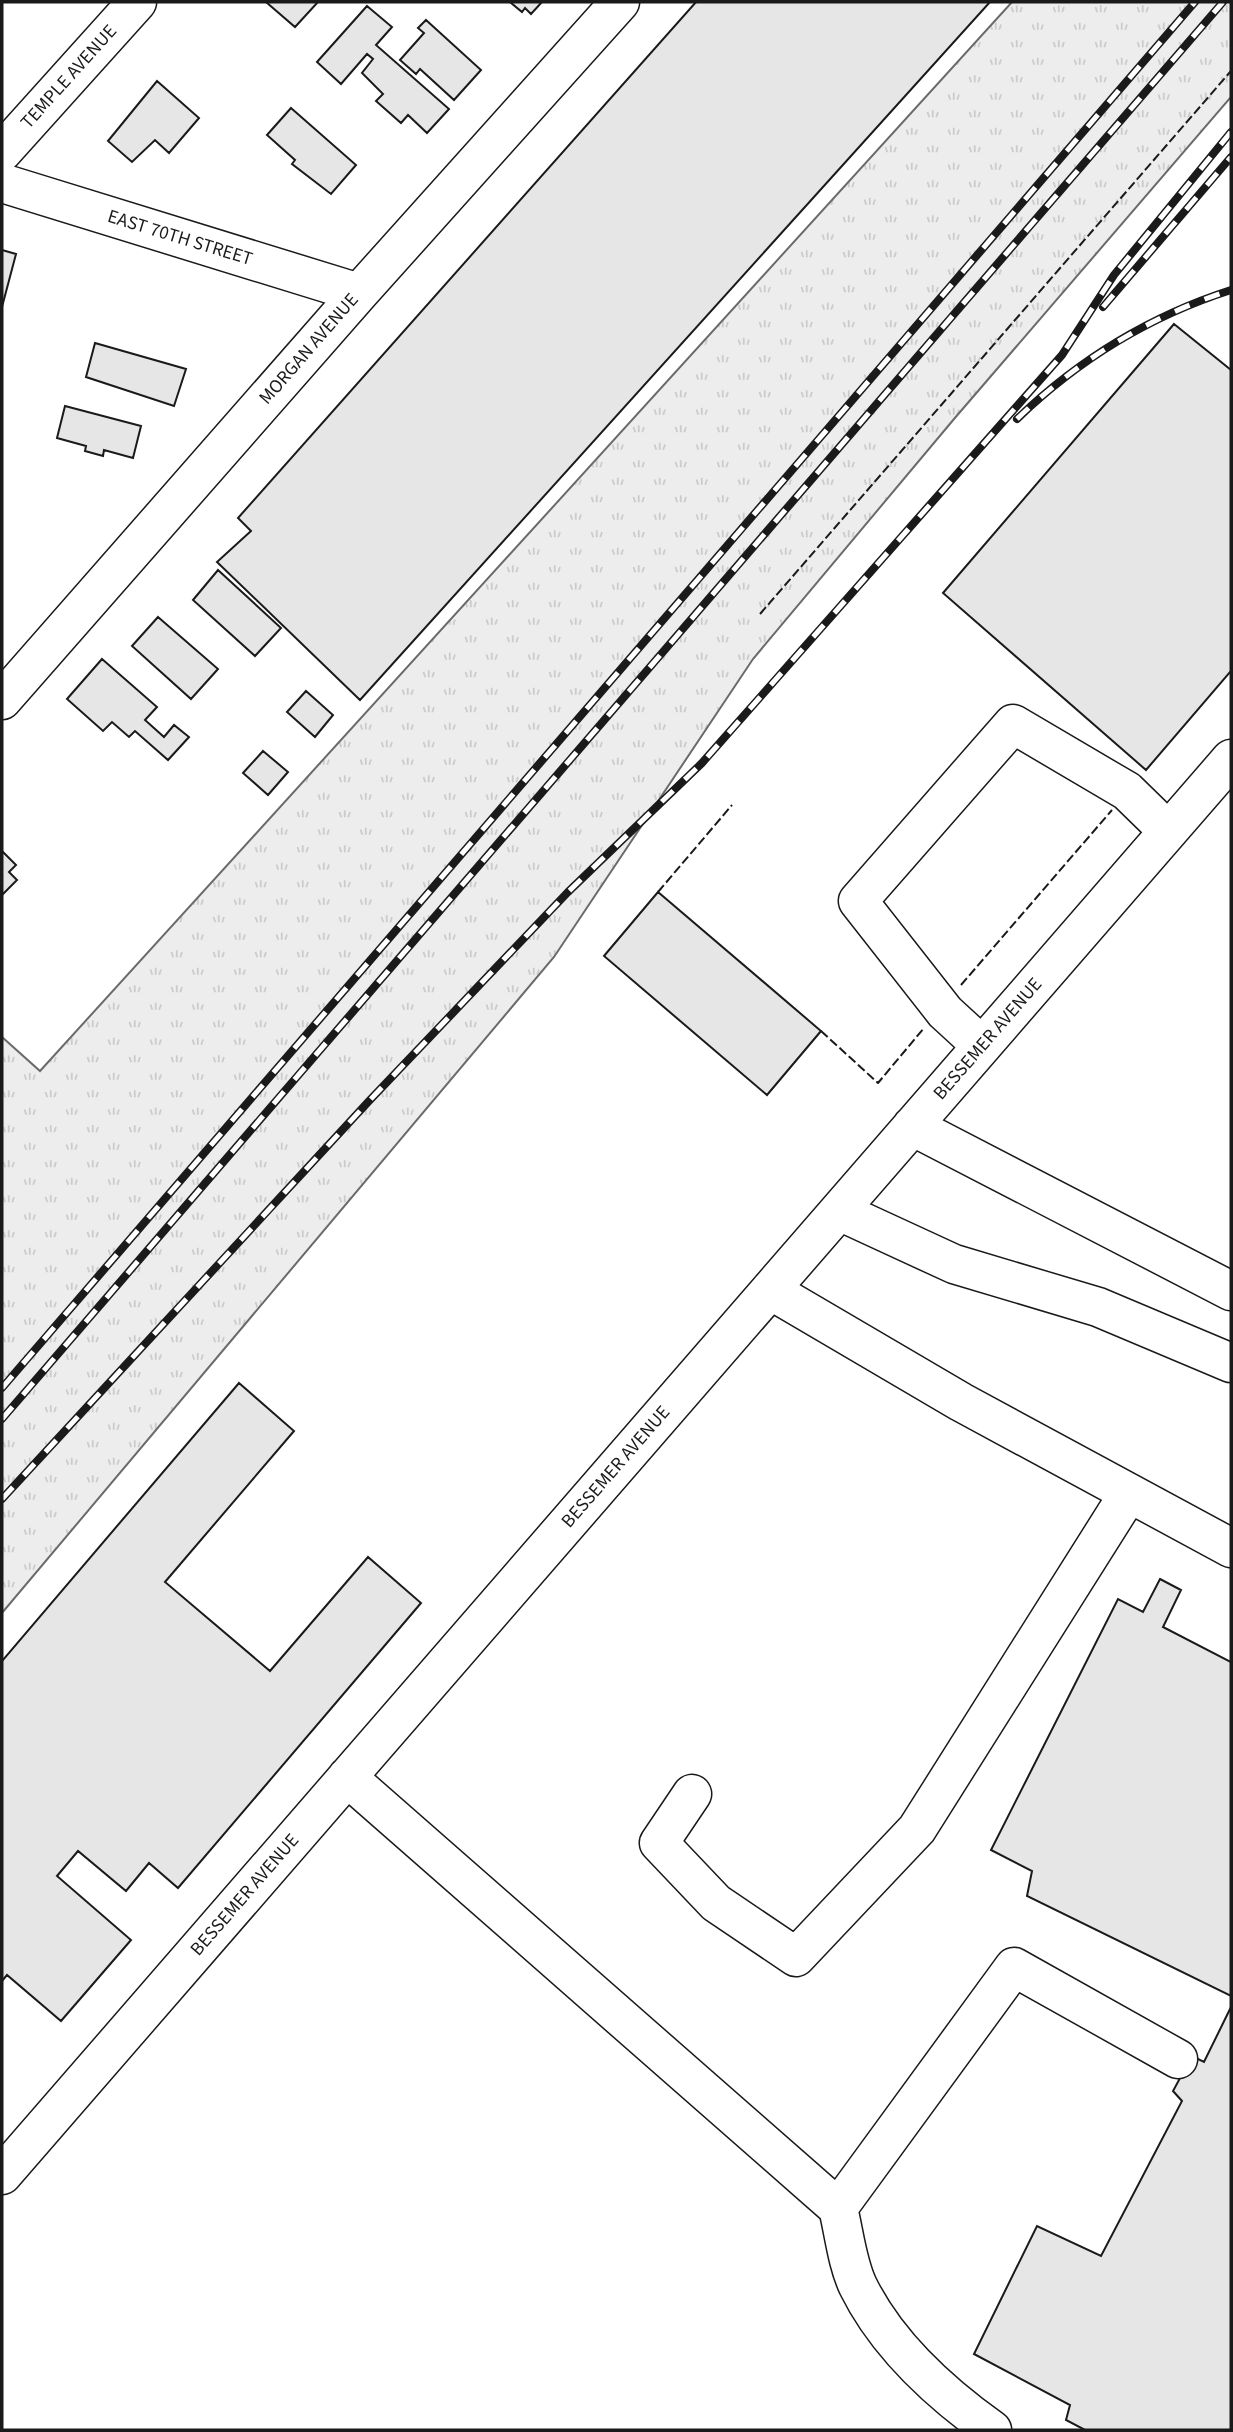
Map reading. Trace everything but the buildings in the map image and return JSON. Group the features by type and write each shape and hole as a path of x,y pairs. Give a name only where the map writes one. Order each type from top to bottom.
{"street":[{"name":"TEMPLE AVENUE","path":"2,152 137,2"},
{"name":"MORGAN AVENUE","path":"2,700 359,293 620,2"},
{"name":"EAST 70TH STREET","path":"2,183 359,293"},
{"path":"982,1046 945,1012 858,901 1013,724 1127,792 1168,831"},
{"name":"BESSEMER AVENUE","path":"2,2175 1231,759"},
{"path":"912,1126 1231,1291"},
{"path":"839,1211 954,1264 1098,1307 1231,1363"},
{"path":"770,1290 961,1402 1129,1493 1173,1516 1230,1533"},
{"path":"692,1794 659,1843 716,1903 796,1957 916,1829 1129,1493"},
{"path":"347,1777 838,2208 857,2285 896,2343 953,2402 992,2430"},
{"path":"838,2208 1014,1967 1178,2059"}],"green space":[{"path":"1012,2 1231,2 1231,97 954,419 753,659 554,957 2,1613 2,1037 40,1071"}],"railway":[{"path":"2,1388 1195,2"},
{"path":"2,1419 1223,2"},
{"path":"2,1499 369,1101 568,892 702,763 1062,355 1114,275 1231,132"},
{"path":"1103,307 1231,157"},
{"path":"1017,419 1065,378 1116,342 1172,313 1231,290"}],"fence":[{"path":"760,614 1231,71"},
{"path":"658,892 732,805"},
{"path":"961,985 1112,810"},
{"path":"821,1031 878,1083 924,1028"}]}
